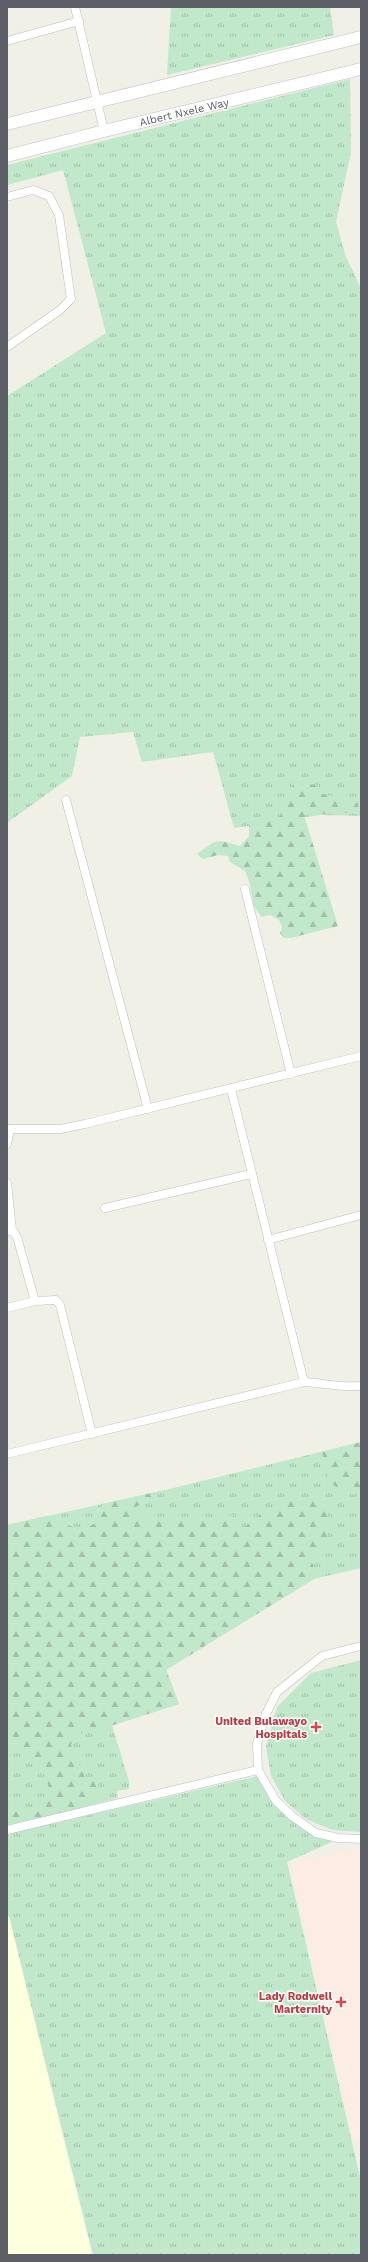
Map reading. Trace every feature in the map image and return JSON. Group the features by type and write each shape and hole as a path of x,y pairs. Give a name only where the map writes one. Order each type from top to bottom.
{"main road":[{"path":"7,124 361,37"},
{"name":"Albert Nxele Way","path":"7,156 361,69"}],"street":[{"path":"76,7 104,131"},
{"path":"7,40 79,21"},
{"path":"7,197 33,190 49,196 59,216 71,299 60,310 7,347"},
{"path":"66,800 148,1109"},
{"path":"245,889 291,1074"},
{"path":"7,1144 9,1129 60,1129 148,1109 361,1056"},
{"path":"230,1089 304,1382"},
{"path":"105,1208 252,1174"},
{"path":"7,1183 9,1231 17,1237 35,1301"},
{"path":"268,1240 361,1215"},
{"path":"7,1308 35,1301 56,1300 62,1309 92,1434"},
{"path":"7,1454 304,1382 346,1387 361,1386"},
{"path":"361,1646 322,1656 277,1692 265,1716 257,1744 258,1770 276,1801 292,1816 316,1832 338,1838 361,1839"},
{"path":"7,1830 258,1770"}],"shaded area":[{"name":"Lady Rodwell Marternity","path":"361,1847 361,2141 354,2143 290,1864"},
{"path":"7,1917 9,1917 92,2255 7,2255"}],"green space":[{"path":"171,7 330,7 334,35 167,75"},
{"path":"350,79 351,152 336,222 346,257 361,288 361,816 321,815 234,828 213,752 142,762 133,732 80,737 72,776 7,823 7,396 106,333 63,170 7,185 7,165"},
{"path":"300,780 306,786 312,784 321,789 323,794 358,803 359,812 304,815 338,926 291,938 284,938 280,933 282,927 279,920 270,915 262,917 254,906 249,881 245,871 230,862 228,856 218,855 203,859 197,854 217,841 240,846 249,836 249,825 252,822 262,818 277,819 282,814 284,802 292,794 293,781"},
{"path":"361,1442 361,1568 314,1579 166,1669 179,1704 112,1725 129,1781 129,1789 117,1791 118,1798 7,1827 7,1525 165,1490"},
{"path":"361,1442 361,1494 352,1494 333,1485 326,1472 322,1452"},
{"path":"165,1490 136,1507 148,1520 167,1522 233,1515 241,1530 269,1508 299,1497 318,1500 329,1518 327,1537 322,1547 309,1557 313,1565 314,1579 166,1670 179,1704 92,1732 74,1733 71,1745 85,1778 95,1780 99,1787 91,1804 59,1815 7,1827 7,1811 18,1812 42,1803 50,1792 44,1773 30,1753 7,1750 7,1525 46,1516 50,1521 66,1524 81,1531 101,1520 102,1504"},
{"name":"United Bulawayo Hospitals","path":"361,1660 361,1832 333,1830 306,1819 285,1801 271,1776 266,1747 277,1707 311,1673"},
{"path":"258,1776 291,1819 336,1840 287,1862 361,2181 361,2255 93,2255 9,1916 7,1916 7,1834"}],"place":[{"name":"United Bulawayo Hospitals","path":"316,1727"},
{"name":"Lady Rodwell Marternity","path":"341,2002"}]}
